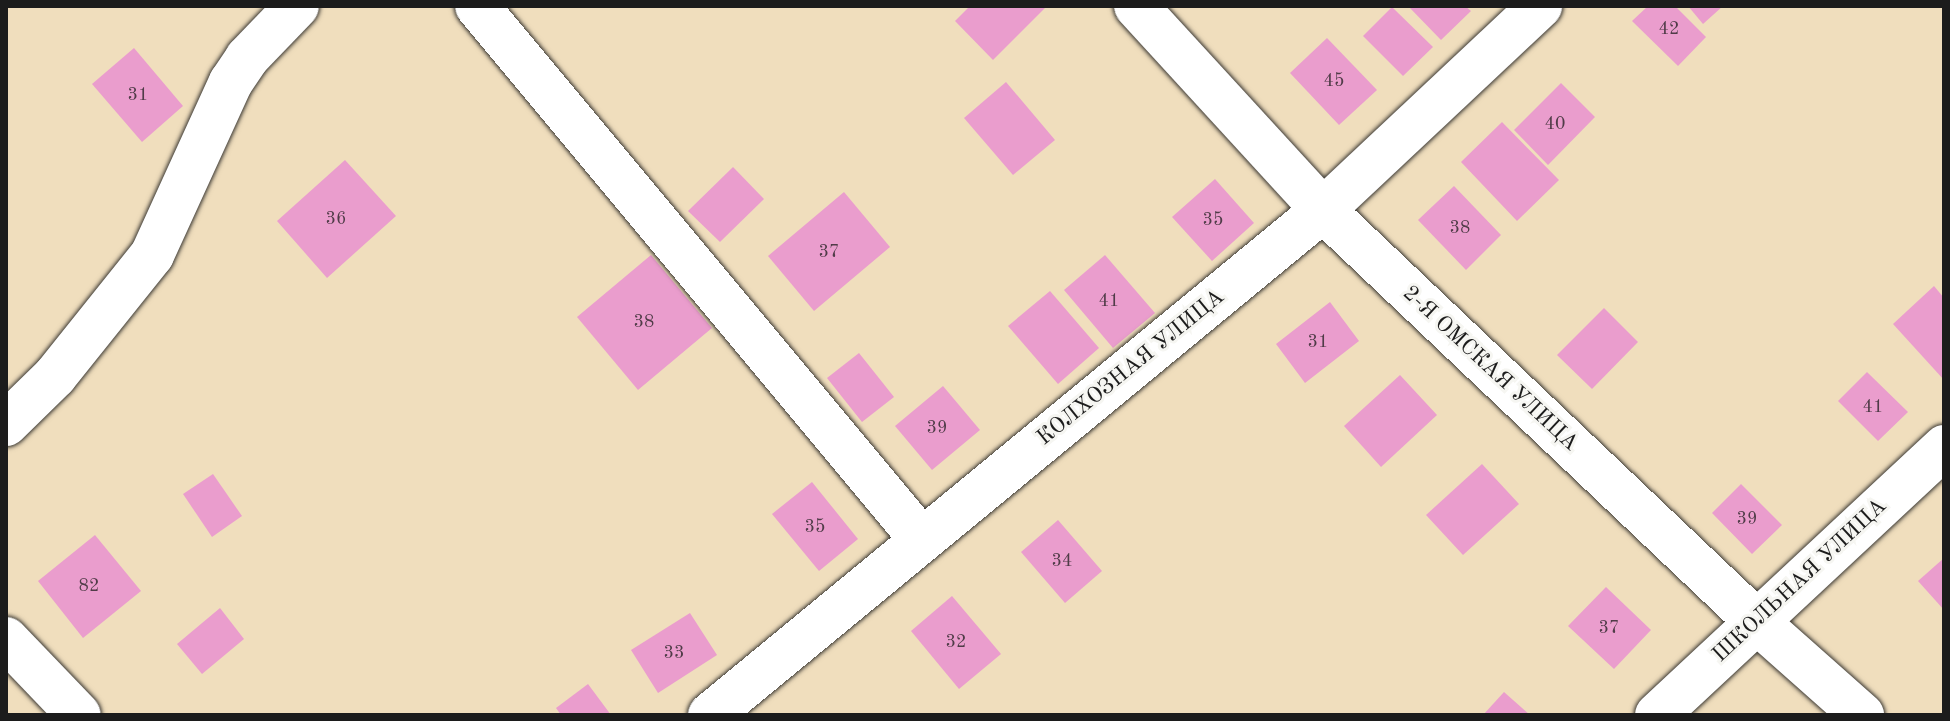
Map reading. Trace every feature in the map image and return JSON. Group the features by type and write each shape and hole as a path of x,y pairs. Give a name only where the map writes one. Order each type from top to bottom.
{"street":[{"path":"6,424 55,376 152,255 231,82 247,58 297,6"},
{"path":"477,6 922,540"},
{"name":"2-Я ОМСКАЯ УЛИЦА","path":"1136,6 1323,210 1756,621 1862,715"},
{"name":"КОЛХОЗНАЯ УЛИЦА","path":"710,715 1323,210 1540,6"},
{"name":"ШКОЛЬНАЯ УЛИЦА","path":"1657,715 1944,447"},
{"path":"6,639 79,715"}],"building":[{"path":"970,6 1047,6 993,60 955,21"},
{"path":"1408,6 1465,6 1471,11 1441,40"},
{"path":"1648,6 1675,6 1706,37 1678,66 1632,21"},
{"path":"1688,6 1723,6 1703,24"},
{"path":"1392,7 1433,47 1403,76 1363,36"},
{"path":"1327,38 1377,90 1339,125 1290,73"},
{"path":"134,48 183,106 142,142 92,84"},
{"path":"1006,82 1055,140 1013,175 964,118"},
{"path":"1561,83 1595,117 1548,165 1514,130"},
{"path":"1502,122 1559,180 1517,221 1461,162"},
{"path":"345,160 396,216 327,278 277,221"},
{"path":"733,167 764,199 720,242 688,211"},
{"path":"1215,179 1254,223 1212,261 1172,217"},
{"path":"1454,186 1501,235 1466,270 1418,220"},
{"path":"844,192 890,247 814,311 768,256"},
{"path":"651,255 712,328 638,390 577,317"},
{"path":"1105,255 1155,313 1113,348 1064,290"},
{"path":"1934,286 1944,298 1944,380 1893,324"},
{"path":"1050,291 1099,348 1058,384 1008,326"},
{"path":"1330,302 1359,341 1305,383 1276,344"},
{"path":"1604,308 1638,342 1592,389 1557,355"},
{"path":"859,353 894,397 862,422 827,378"},
{"path":"1867,372 1908,412 1878,441 1838,401"},
{"path":"1400,375 1437,415 1381,467 1344,426"},
{"path":"943,386 980,430 932,470 895,426"},
{"path":"1482,464 1519,504 1463,555 1426,515"},
{"path":"213,474 242,516 212,537 183,494"},
{"path":"812,482 858,539 819,571 772,514"},
{"path":"1741,484 1782,525 1752,554 1712,513"},
{"path":"1058,520 1102,571 1065,603 1021,552"},
{"path":"95,535 141,591 83,638 38,581"},
{"path":"1944,558 1944,610 1918,581"},
{"path":"1606,587 1651,630 1614,669 1568,626"},
{"path":"952,596 1001,654 959,689 911,631"},
{"path":"220,608 244,639 202,674 177,644"},
{"path":"690,613 717,655 658,693 631,650"},
{"path":"588,684 611,715 561,715 556,708"},
{"path":"1504,692 1530,715 1483,715"}]}
